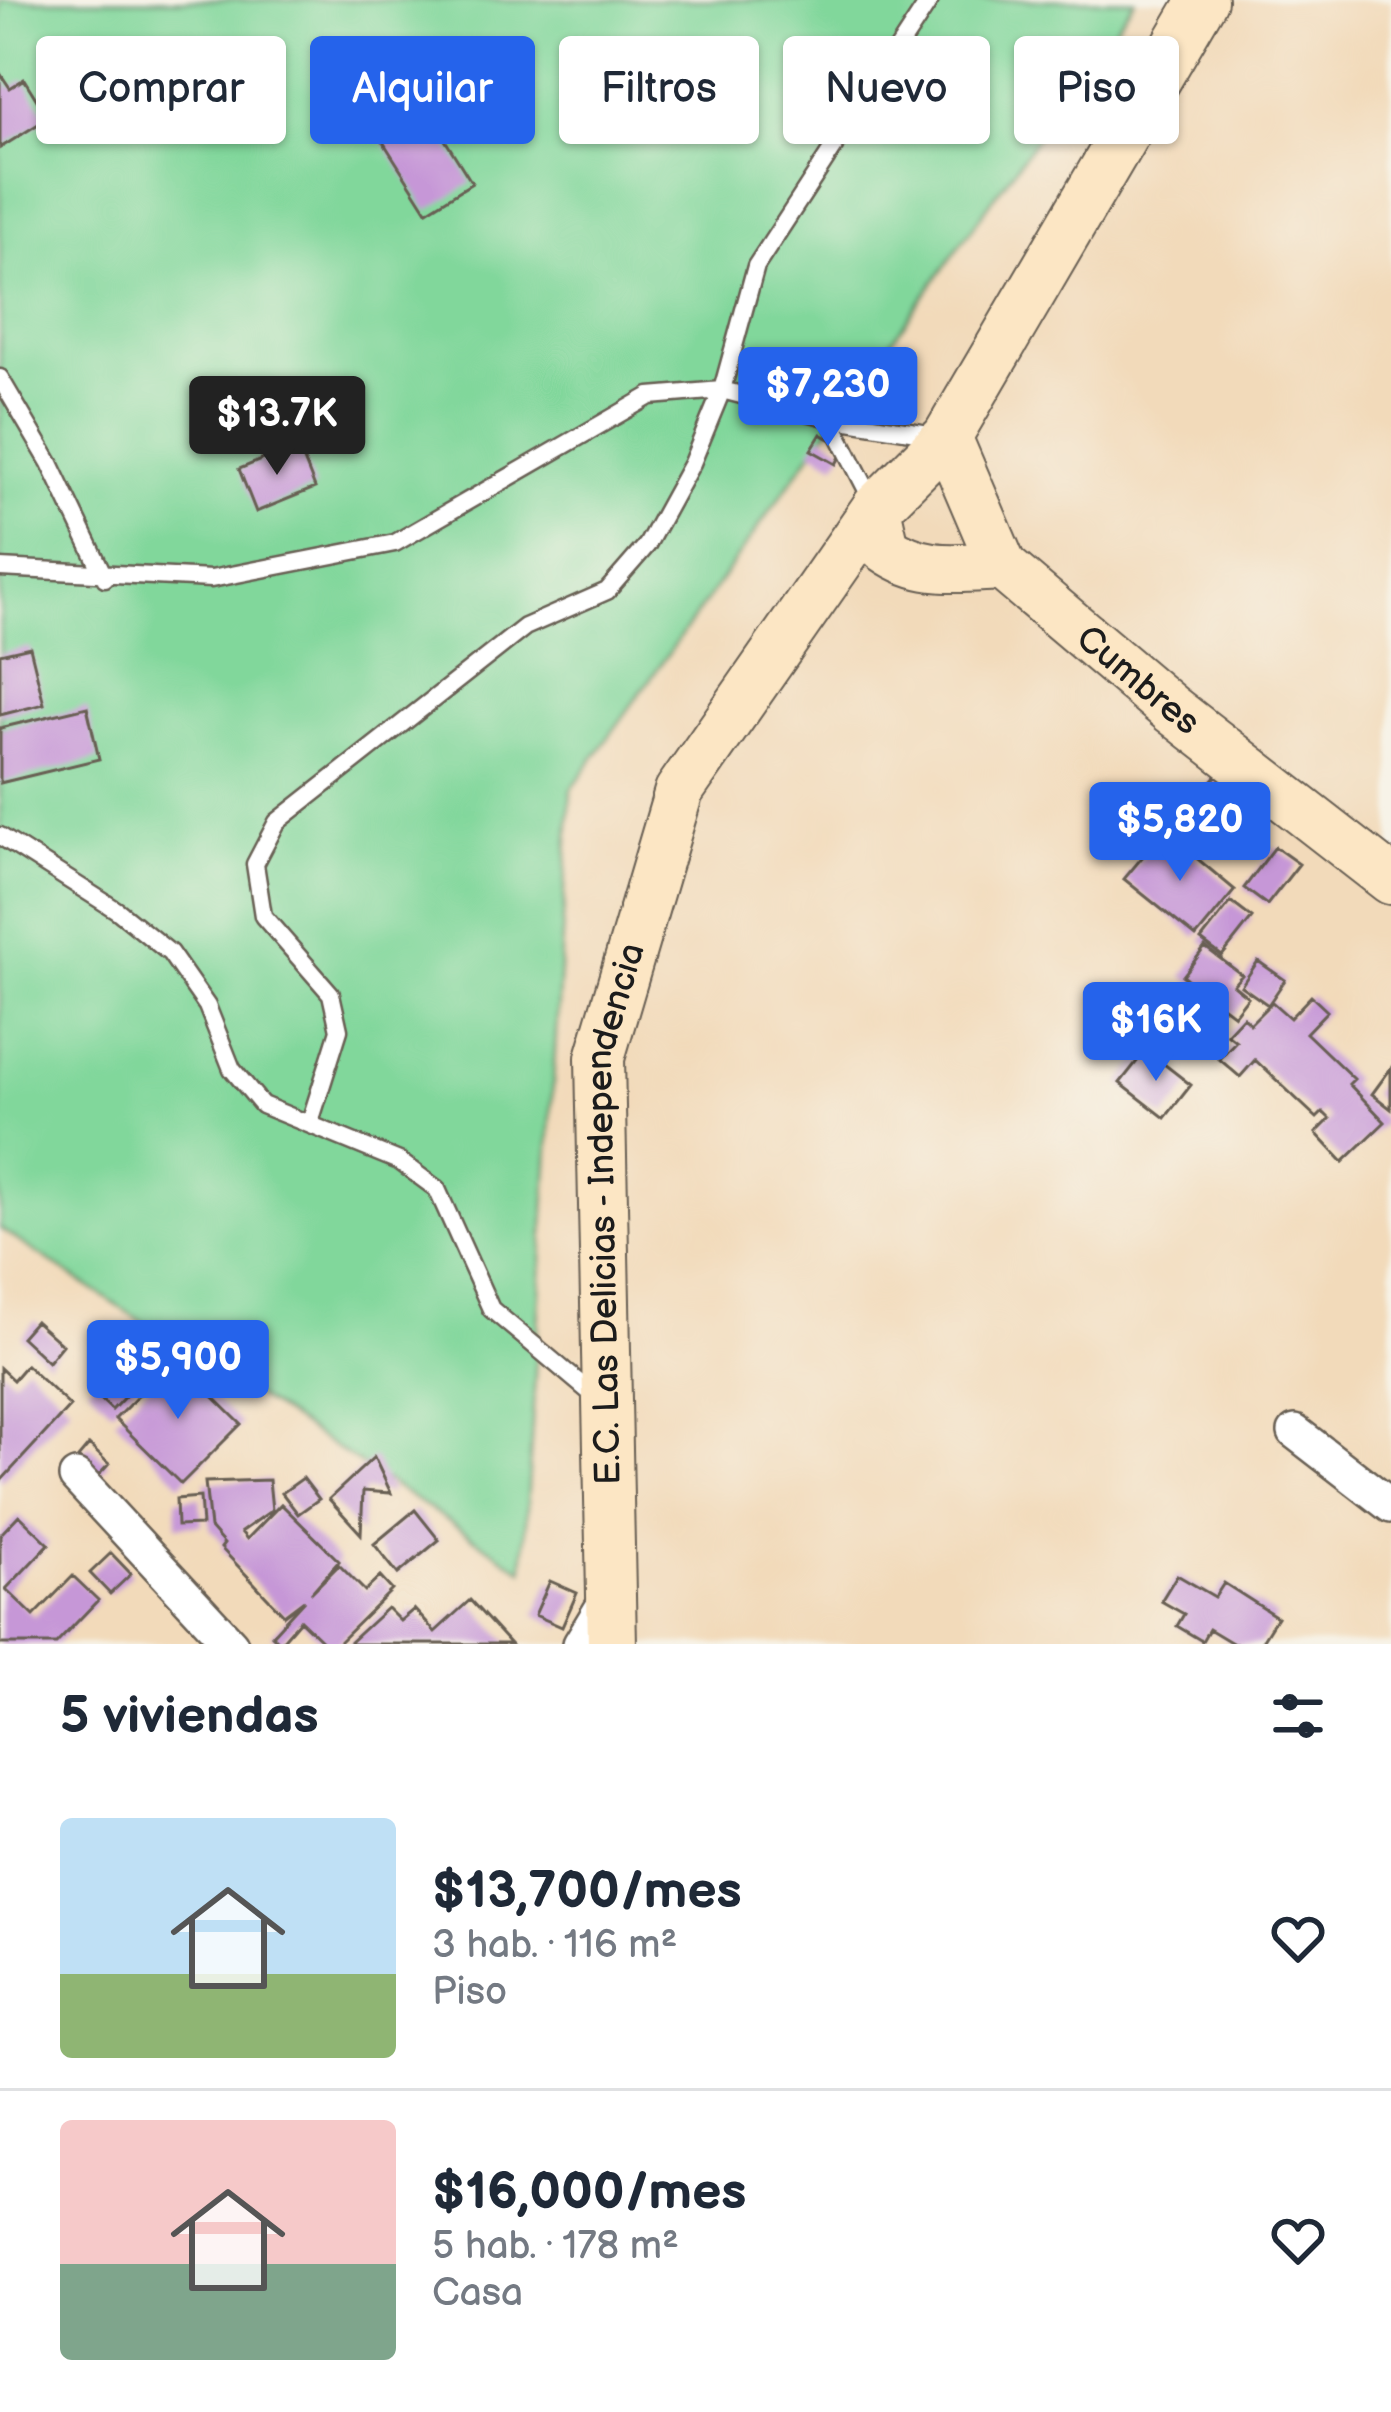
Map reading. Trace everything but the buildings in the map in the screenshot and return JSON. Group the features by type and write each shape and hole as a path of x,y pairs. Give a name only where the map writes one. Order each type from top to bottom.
{"street":[{"name":"E.C. Las Delicias - Independencia","path":"612,1644 601,1058 680,791 876,508 947,437 1203,0"},
{"name":"Cumbres","path":"947,437 1002,566 1172,709 1391,880"},
{"path":"876,508 885,548 906,563 927,569 1002,566"},
{"path":"1295,1432 1391,1506"},
{"path":"76,1477 231,1644"},
{"path":"580,1644 610,1594"}],"lane":[{"path":"310,1122 339,1030 332,994 263,916 254,864 277,822 525,627 607,590 647,544 692,463 722,390 756,266 930,0"},
{"path":"0,378 50,463 105,578"},
{"path":"0,568 105,578 211,579 394,544 650,396 722,390 830,418 947,437"},
{"path":"830,418 876,508"},
{"path":"0,836 118,911 170,952 207,1006 232,1069 262,1105 399,1161 437,1190 490,1309 607,1407"}],"green space":[{"path":"0,0 1135,0 1109,36 1014,36 1014,144 1032,144 571,790 523,1570 0,1229"}]}
